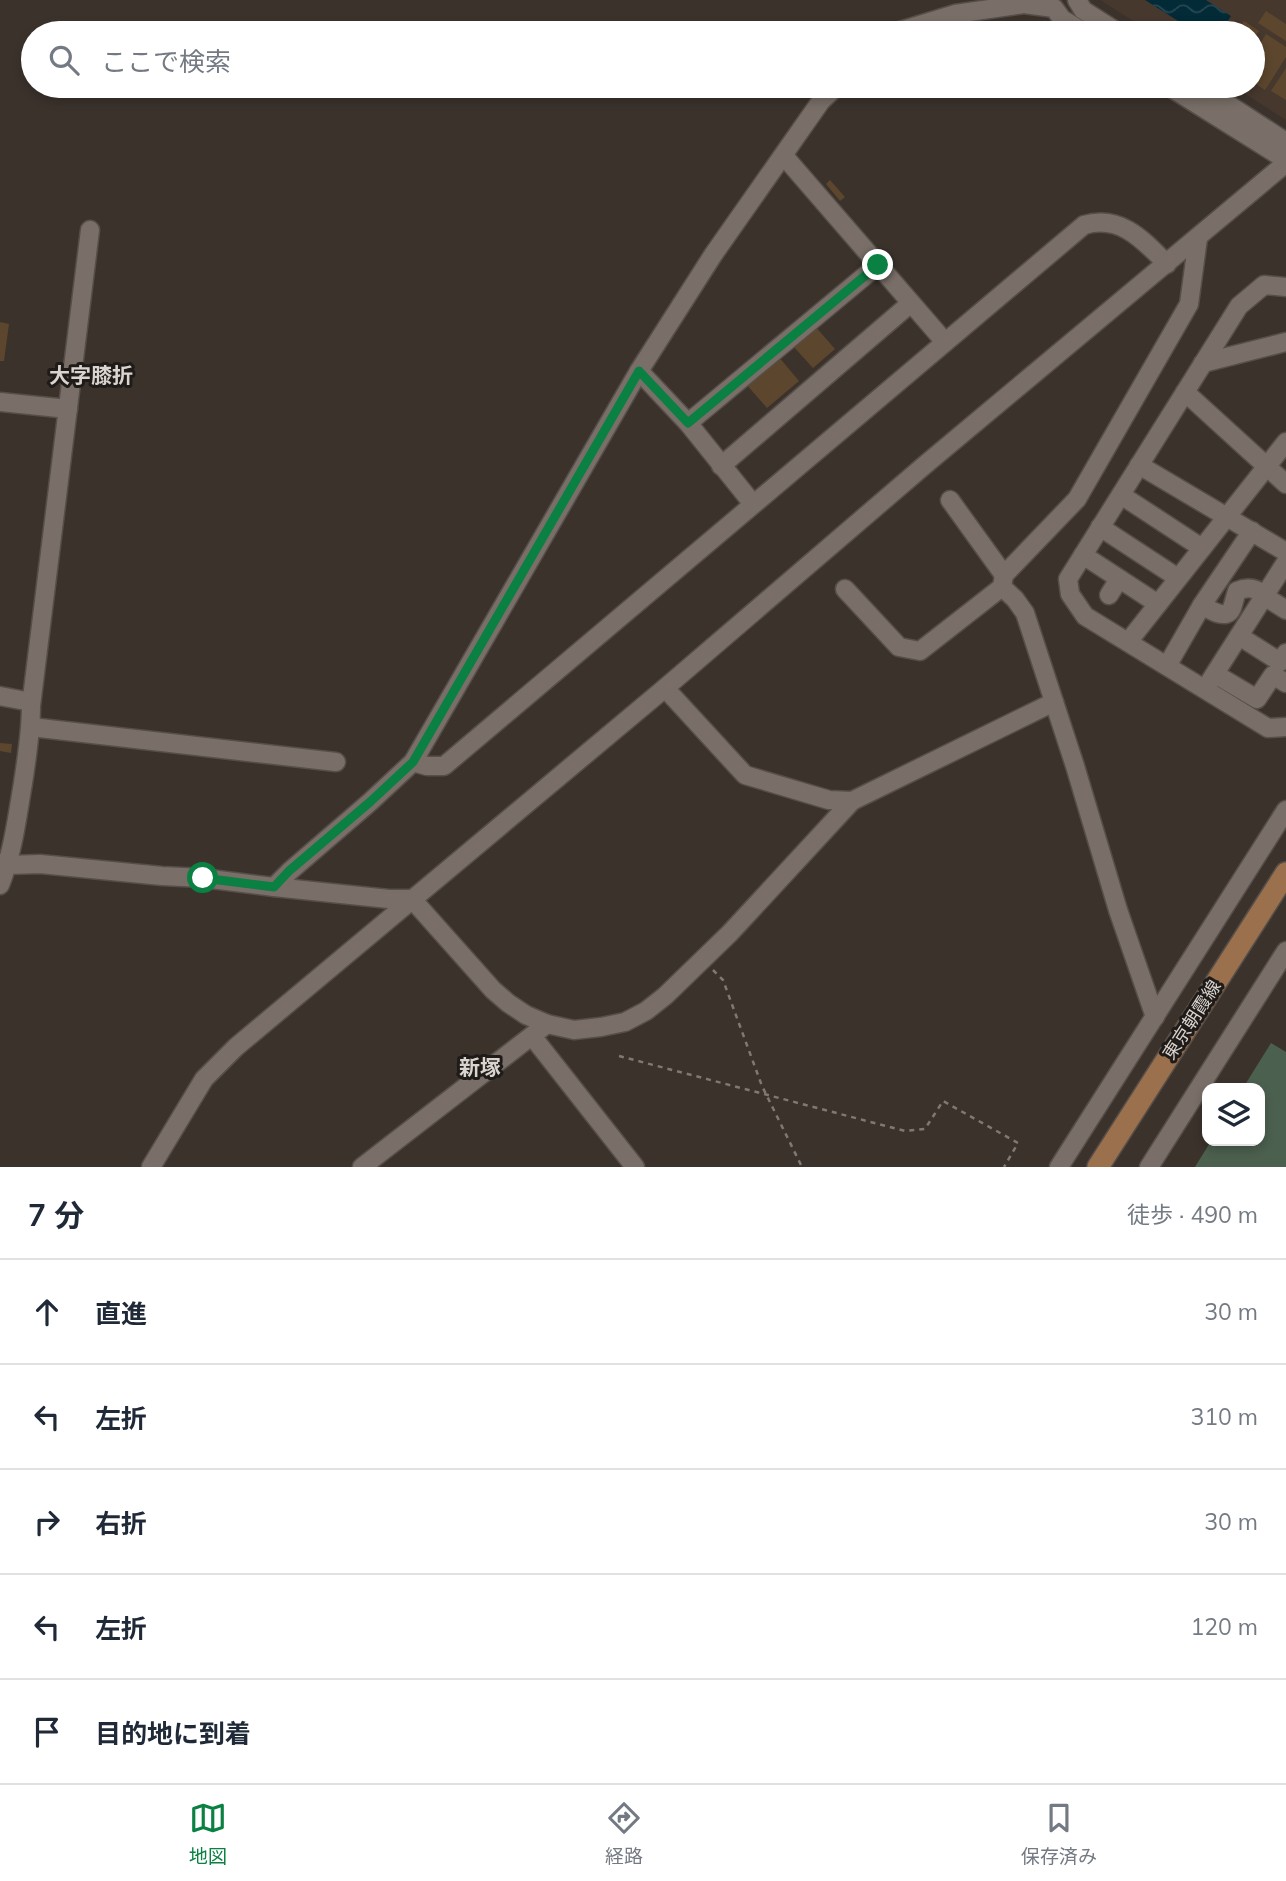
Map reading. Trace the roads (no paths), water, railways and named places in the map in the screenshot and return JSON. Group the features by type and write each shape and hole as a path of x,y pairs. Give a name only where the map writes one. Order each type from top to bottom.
{"main road":[{"name":"東京朝霞線","path":"1098,1167 1286,873"}],"lane":[{"path":"1077,0 1083,10 1100,21"},
{"path":"932,21 955,14 1024,4 1056,4 1065,21"},
{"path":"274,887 413,762 639,371 713,255 825,98"},
{"path":"151,1167 204,1079 236,1047 665,688 1286,161 1187,98"},
{"path":"1218,98 1286,142"},
{"path":"784,156 945,342"},
{"path":"413,762 427,766 444,766 1084,225 1095,222 1113,224 1137,234 1167,264"},
{"path":"0,885 4,864 15,836 31,727 31,702 90,230"},
{"path":"845,589 899,647 920,651 1003,581 1077,499 1189,304 1198,238"},
{"path":"688,423 878,265"},
{"path":"1286,287 1264,285 1239,306 1068,579 1070,594 1085,616 1167,666 1257,699 1273,675 1286,683"},
{"path":"721,466 911,303"},
{"path":"1203,363 1286,342"},
{"path":"639,371 688,423 753,504"},
{"path":"1185,392 1286,484"},
{"path":"0,401 68,409"},
{"path":"1128,642 1286,442"},
{"path":"1139,465 1286,552"},
{"path":"1121,495 1202,548"},
{"path":"950,500 1025,613 1075,766 1118,911 1155,1017"},
{"path":"1149,536 1158,519"},
{"path":"1100,527 1158,604"},
{"path":"1167,666 1202,605 1252,531"},
{"path":"1083,555 1178,578"},
{"path":"1210,681 1286,562"},
{"path":"1109,595 1128,566"},
{"path":"1202,605 1219,614 1229,613 1232,611 1237,591 1248,587 1258,590 1286,610"},
{"path":"1239,636 1280,662 1286,653"},
{"path":"1210,681 1268,728 1286,727"},
{"path":"665,688 745,775 829,800 852,801"},
{"path":"0,696 31,702"},
{"path":"4,864 40,864 203,878 389,899 412,899 493,990 508,1003 547,1024 574,1030 601,1027 625,1021 665,996 730,933 852,801 1054,702"},
{"path":"31,727 336,762"},
{"path":"1059,1167 1286,810"},
{"path":"1149,1167 1286,951"},
{"path":"1270,976 1286,986"},
{"path":"362,1167 547,1024"},
{"path":"532,1036 635,1167"}],"water":[{"path":"1145,0 1206,0 1231,16 1228,21 1178,21"}],"district":[{"name":"大字膝折","path":"91,376"},
{"name":"新塚","path":"480,1068"}]}
